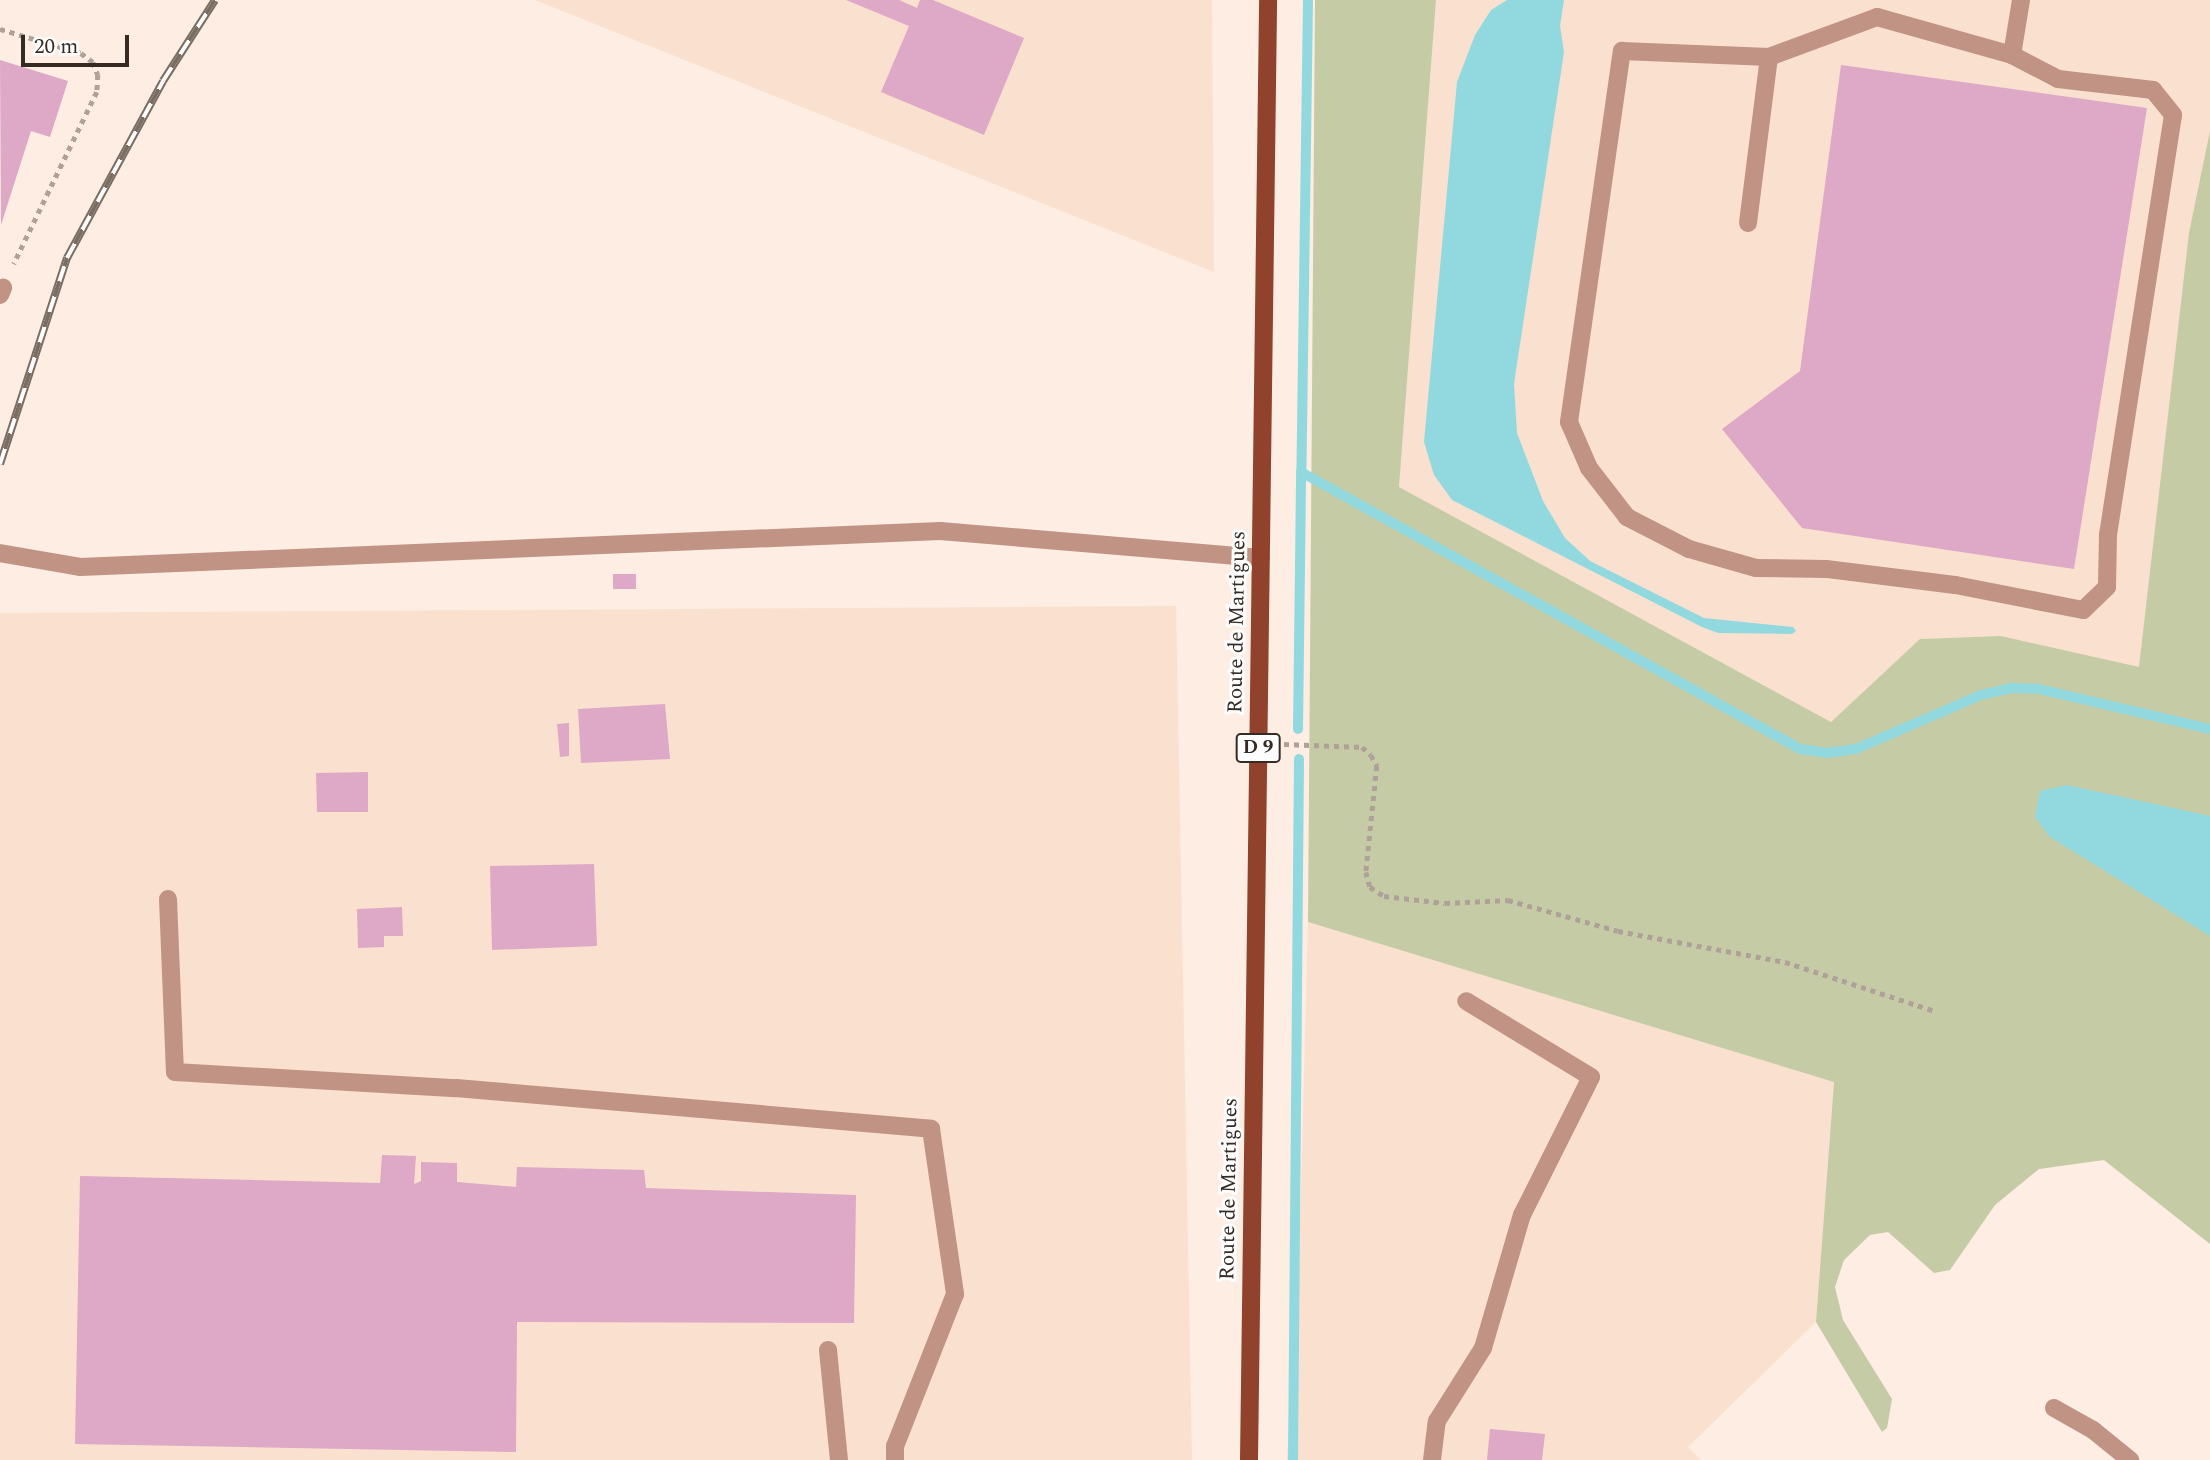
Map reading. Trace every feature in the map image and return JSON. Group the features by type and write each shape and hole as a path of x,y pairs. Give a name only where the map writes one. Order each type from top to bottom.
{"main road":[{"name":"Route de Martigues","path":"1249,1460 1270,0"}],"street":[{"path":"2012,55 2021,0"},
{"path":"1877,17 2012,55 2058,79 2153,90 2173,115 2108,534 2107,587 2083,610 1891,577 1826,569 1756,568 1703,553 1627,517 1589,468 1569,422 1622,51 1769,57 1877,17"},
{"path":"1748,223 1769,57"},
{"path":"0,553 80,567 940,531 1261,558"},
{"path":"168,899 174,1072 456,1088 931,1129 955,1294 895,1446 895,1460"},
{"path":"1432,1460 1437,1421 1483,1348 1522,1215 1591,1077 1466,1002"},
{"path":"828,1350 839,1460"},
{"path":"2054,1408 2093,1430 2130,1460"}],"path":[{"path":"0,29 81,53 93,62 99,75 97,92 1,291"},
{"path":"1258,742 1362,747 1371,755 1377,766 1366,872 1370,887 1384,896 1444,903 1508,900 1618,931 1785,962 1935,1011"}],"shaded area":[{"path":"535,0 1212,0 1214,272"},
{"path":"1436,0 2210,0 2210,687 2001,636 1921,639 1831,722 1399,487"},
{"path":"1176,606 1192,1460 0,1460 0,613"},
{"path":"1308,922 1834,1082 1816,1322 1688,1447 1701,1460 1287,1460 1300,1230"}],"green space":[{"path":"1315,0 1436,0 1399,487 1831,722 1920,639 2001,636 2139,667 2189,233 2210,131 2210,1244 2104,1160 2039,1169 1995,1205 1950,1270 1934,1273 1888,1232 1870,1235 1844,1260 1835,1287 1843,1320 1892,1399 1887,1428 1882,1432 1816,1322 1834,1082 1308,922"}],"water":[{"path":"1507,0 1564,0 1560,26 1564,52 1514,384 1517,433 1543,501 1565,538 1590,561 1704,618 1793,627 1796,631 1792,634 1718,633 1702,627 1452,500 1434,475 1424,442 1457,82 1475,35 1491,10"},
{"path":"2067,785 2210,816 2210,936 2050,837 2035,817 2040,791"}],"building":[{"path":"846,0 899,0 917,8 920,0 933,0 1024,38 984,135 881,92 909,26"},
{"path":"0,60 68,81 50,137 31,131 1,225"},
{"path":"1841,65 2147,108 2074,569 1802,528 1722,429 1800,371"},
{"path":"613,574 636,574 636,589 613,589"},
{"path":"665,704 670,759 581,763 578,709"},
{"path":"569,723 569,756 560,757 557,724"},
{"path":"368,772 368,812 317,812 316,773"},
{"path":"594,864 597,946 492,950 490,866"},
{"path":"402,907 403,936 384,936 384,947 358,948 357,909"},
{"path":"382,1155 416,1156 414,1184 421,1181 421,1162 457,1163 457,1182 516,1187 517,1167 644,1170 646,1188 856,1195 854,1323 517,1322 516,1452 75,1444 80,1176 380,1183"},
{"path":"1490,1429 1545,1434 1542,1460 1487,1460"}],"waterway":[{"path":"1308,0 1301,472 1800,749 1827,753 1856,749 1981,695 2011,688 2039,689 2210,729"},
{"path":"1298,729 1301,472"},
{"path":"1293,1460 1299,759"}],"railway":[{"path":"0,464 67,258 163,81 215,0"}]}
